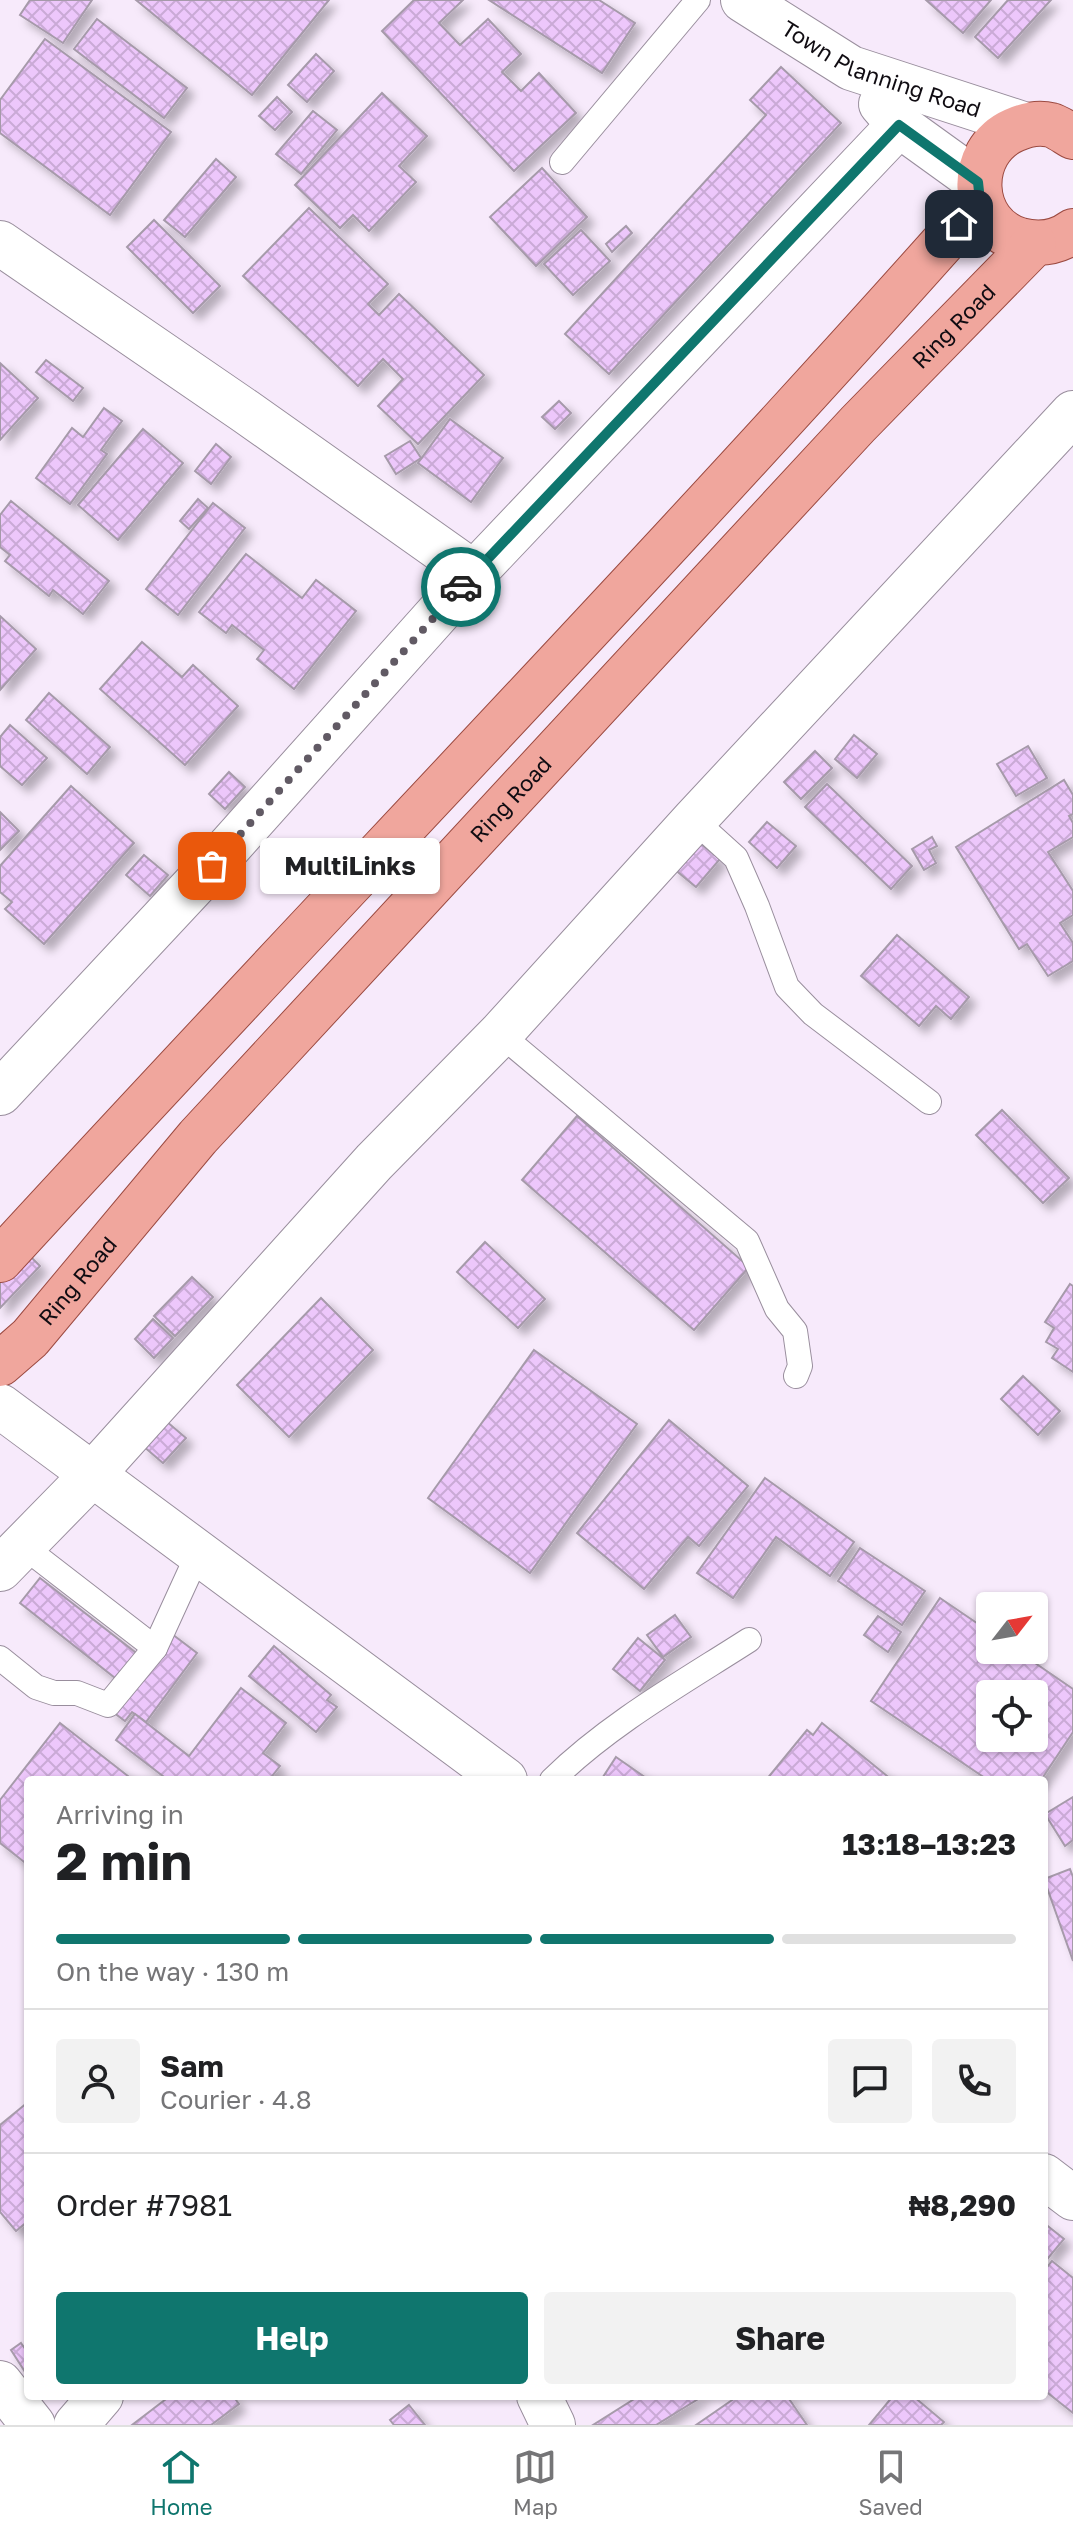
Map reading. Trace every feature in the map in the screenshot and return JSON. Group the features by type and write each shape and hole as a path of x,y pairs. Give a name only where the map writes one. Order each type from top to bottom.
{"main road":[{"path":"0,1260 791,413 979,192 984,156 1002,136 1055,122"},
{"name":"Ring Road","path":"979,192 992,222 1011,237 1053,237"},
{"name":"Ring Road","path":"0,1364 30,1338 198,1137 858,424 1053,237"}],"street":[{"name":"Town Planning Road","path":"743,0 851,68 1055,122"},
{"path":"851,68 899,125 979,192"},
{"path":"0,1093 222,855 474,573 899,125"},
{"path":"0,243 474,573"},
{"path":"12,1557 91,1476 374,1162 500,1034 694,820 1073,413"},
{"path":"0,1406 500,1776"},
{"path":"1048,2179 1073,2198"},
{"path":"0,2383 33,2425"},
{"path":"76,2425 98,2400"},
{"path":"541,2400 553,2425"}],"lane":[{"path":"562,162 698,0"},
{"path":"694,820 736,858 787,987 813,1014 929,1102"},
{"path":"500,1034 747,1241 777,1309 795,1331 800,1366 796,1376"},
{"path":"0,1658 36,1687 54,1693 77,1693 108,1705 155,1648 198,1554"},
{"path":"12,1557 155,1648"},
{"path":"556,1776 571,1761 638,1712 749,1640"}],"building":[{"path":"30,0 92,0 63,43 20,15"},
{"path":"136,0 329,0 252,95"},
{"path":"414,0 463,0 439,23 460,45 488,19 521,54 502,72 521,91 539,73 576,113 514,171 382,31"},
{"path":"489,0 599,0 635,23 602,73"},
{"path":"926,0 991,0 963,33"},
{"path":"1008,0 1051,0 998,58 975,37"},
{"path":"97,19 187,88 164,118 74,49"},
{"path":"45,39 171,132 110,215 0,133 0,100"},
{"path":"316,54 334,71 307,102 288,85"},
{"path":"781,67 841,123 609,374 565,334 766,115 750,100"},
{"path":"382,93 427,136 399,166 416,182 369,231 353,215 340,228 295,185"},
{"path":"277,97 292,112 275,130 259,116"},
{"path":"313,111 337,130 301,174 276,154"},
{"path":"216,159 236,177 185,237 164,220"},
{"path":"542,168 587,217 536,266 490,217"},
{"path":"309,208 388,284 368,304 379,315 399,294 484,375 418,444 378,406 403,379 383,359 358,386 243,276"},
{"path":"154,220 220,286 193,313 127,247"},
{"path":"626,226 632,233 612,252 606,244"},
{"path":"581,230 610,261 573,295 544,264"},
{"path":"46,360 83,388 73,401 36,372"},
{"path":"0,363 38,398 0,440"},
{"path":"559,401 571,413 555,429 542,417"},
{"path":"104,408 122,421 101,450 107,454 70,504 36,478 72,428 83,437"},
{"path":"450,419 503,458 471,502 418,463"},
{"path":"143,429 183,463 118,540 78,505"},
{"path":"410,441 421,458 396,474 385,456"},
{"path":"216,444 231,457 211,484 195,471"},
{"path":"198,499 208,508 189,529 180,521"},
{"path":"11,501 109,581 83,614 53,590 49,596 5,561 10,555 0,547 0,515"},
{"path":"213,503 245,528 178,615 146,589"},
{"path":"246,554 302,598 316,580 356,611 294,689 257,659 264,650 232,625 226,633 199,612"},
{"path":"0,616 36,649 0,690"},
{"path":"142,642 182,677 193,665 238,706 185,765 100,689"},
{"path":"49,693 110,747 87,774 26,720"},
{"path":"10,725 47,758 22,785 0,766 0,737"},
{"path":"854,735 877,754 857,778 835,759"},
{"path":"1028,746 1047,778 1016,796 997,764"},
{"path":"815,751 832,768 801,799 784,782"},
{"path":"229,772 245,787 225,809 209,794"},
{"path":"1064,780 1073,795 1073,814 1069,816 1073,823 1073,837 1048,852 1073,891 1073,915 1060,923 1073,943 1073,961 1048,976 1027,944 1019,949 956,847"},
{"path":"827,784 912,866 891,889 805,807"},
{"path":"71,786 134,843 44,944 5,909 12,902 0,892 0,866"},
{"path":"0,812 19,831 0,850"},
{"path":"767,822 796,846 777,868 749,842"},
{"path":"932,837 937,846 929,850 936,863 924,870 912,849"},
{"path":"696,840 720,859 696,887 673,868"},
{"path":"144,855 168,875 150,896 126,875"},
{"path":"897,935 969,997 951,1019 936,1006 919,1026 861,976"},
{"path":"1002,1110 1069,1178 1043,1203 976,1135"},
{"path":"577,1116 749,1267 694,1330 522,1180"},
{"path":"485,1242 545,1299 518,1328 457,1272"},
{"path":"27,1253 40,1266 0,1308 0,1281"},
{"path":"192,1277 213,1297 175,1336 154,1316"},
{"path":"1070,1284 1073,1286 1073,1372 1052,1358 1058,1349 1046,1342 1054,1328 1045,1322"},
{"path":"321,1298 373,1350 289,1437 237,1385"},
{"path":"153,1319 173,1338 154,1358 135,1339"},
{"path":"534,1350 637,1424 530,1573 428,1498"},
{"path":"1023,1376 1060,1411 1038,1435 1001,1399"},
{"path":"669,1420 748,1486 699,1546 688,1537 644,1589 577,1533"},
{"path":"166,1421 186,1438 163,1463 143,1446"},
{"path":"765,1478 854,1542 830,1576 776,1537 733,1598 697,1573"},
{"path":"860,1548 925,1591 902,1625 838,1581"},
{"path":"40,1578 144,1659 124,1685 20,1603"},
{"path":"940,1598 976,1622 976,1664 1036,1664 1073,1689 1073,1732 1044,1776 982,1776 871,1701"},
{"path":"675,1615 691,1637 663,1657 647,1635"},
{"path":"878,1616 901,1632 888,1652 864,1635"},
{"path":"168,1631 197,1653 146,1722 132,1712 125,1721 109,1709"},
{"path":"638,1638 665,1660 640,1691 613,1669"},
{"path":"274,1646 331,1695 327,1700 337,1707 316,1732 249,1676"},
{"path":"241,1688 286,1723 263,1753 280,1766 272,1776 163,1776 116,1740 135,1714 189,1756"},
{"path":"60,1723 128,1776 24,1776 24,1862 0,1843 0,1800"},
{"path":"822,1723 887,1776 769,1776 807,1730 813,1735"},
{"path":"616,1757 643,1776 604,1776"},
{"path":"1073,1797 1073,1840 1065,1846 1048,1819 1048,1812"},
{"path":"1070,1869 1073,1877 1073,1961 1048,1890 1048,1877"},
{"path":"24,2105 24,2224 16,2231 0,2212 0,2125"},
{"path":"1048,2226 1064,2239 1048,2258"},
{"path":"1052,2261 1073,2278 1073,2413 1048,2393 1048,2266"},
{"path":"21,2343 24,2347 24,2370 11,2350"},
{"path":"165,2400 236,2400 239,2404 211,2425 132,2425"},
{"path":"633,2400 697,2400 656,2425 593,2425"},
{"path":"732,2400 790,2400 807,2425 696,2425"},
{"path":"890,2400 918,2400 944,2422 941,2425 869,2425"},
{"path":"409,2405 425,2425 394,2425 390,2420"}],"way so far":[{"path":"212,866 461,587"}],"place":[{"name":"MultiLinks","path":"212,866"}],"route":[{"path":"461,587 899,125 978,182 980,201 959,224"}]}
